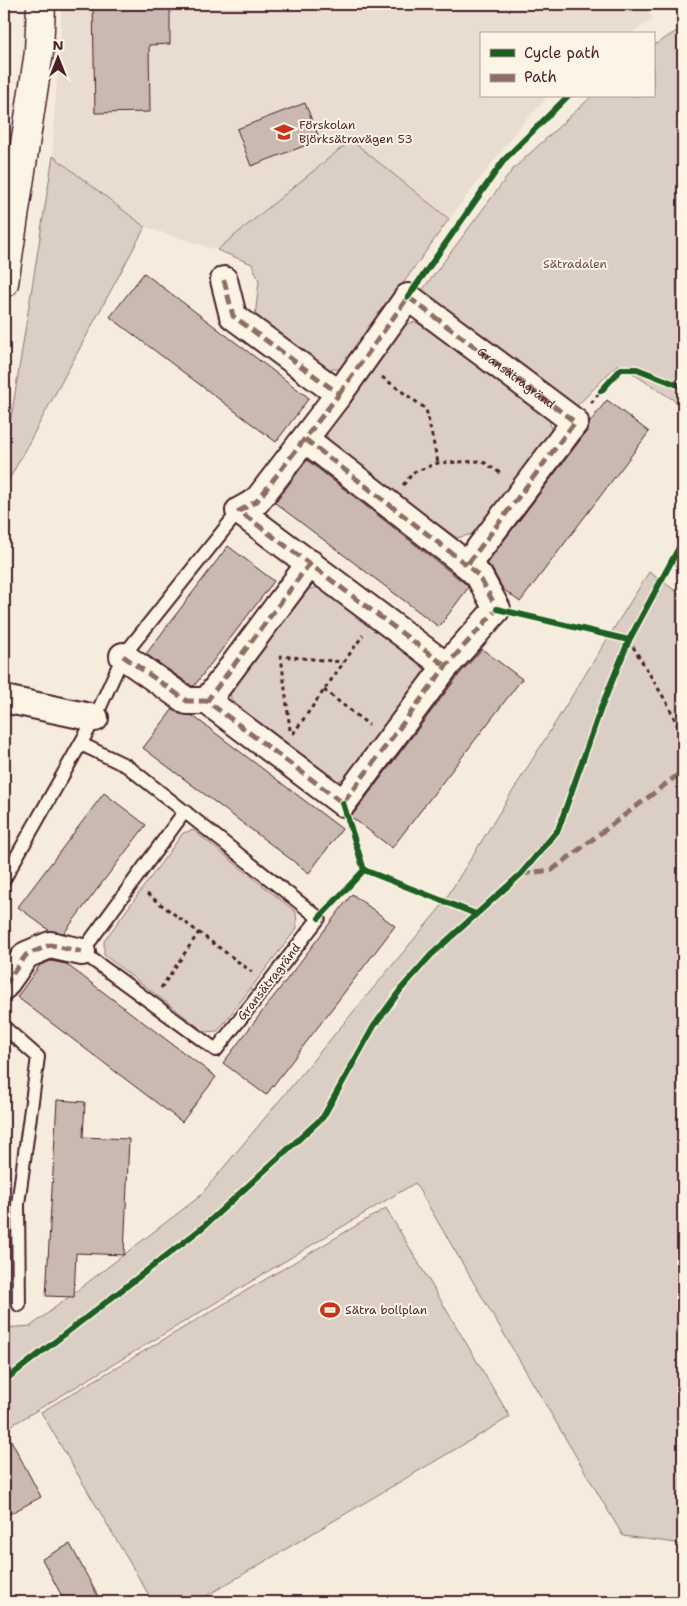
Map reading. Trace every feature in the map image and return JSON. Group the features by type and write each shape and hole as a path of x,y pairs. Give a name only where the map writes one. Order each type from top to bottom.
{"street":[{"path":"4,283 39,52 41,4"},
{"path":"224,280 233,316 339,394"},
{"name":"Gransätragränd","path":"238,510 258,501 339,394 408,297 575,422 467,565"},
{"path":"123,656 187,701 207,701 343,803 446,666 497,609 479,576 467,565 305,439"},
{"path":"238,510 446,666"},
{"path":"207,701 310,564"},
{"path":"4,699 95,718"},
{"name":"Gransätragränd","path":"4,986 26,955 50,945 82,952"}],"lane":[{"name":"Gransätragränd","path":"4,879 95,718 123,656 238,510"},
{"name":"Gransätragränd","path":"81,744 127,766 319,918 216,1050 82,952"},
{"path":"82,952 185,811"},
{"path":"4,1027 38,1057 18,1204 19,1305"}],"path":[{"path":"362,362 426,409 438,463"},
{"path":"601,391 608,384"},
{"path":"388,503 414,472 438,463 482,462 525,489"},
{"path":"344,662 282,656 290,737 324,690 344,662 378,614"},
{"path":"625,648 633,632"},
{"path":"619,638 629,640 667,703 683,737"},
{"path":"324,690 389,742"},
{"path":"132,883 268,983"},
{"path":"151,1003 199,932"}],"shaded area":[{"name":"Förskolan Björksätravägen 53","path":"61,4 641,4 654,19 633,32 480,32 480,98 546,98 522,124 449,219 351,140 217,250 145,227 53,156"}],"green space":[{"path":"4,19 10,25 4,112"},
{"name":"Sätradalen","path":"683,27 683,406 618,364 573,410 421,292 513,169 590,98 654,98 654,45"},
{"path":"351,140 449,219 342,369 326,369 255,317 259,281 252,264 217,250"},
{"path":"53,156 145,227 4,489 4,462"},
{"path":"416,322 549,415 551,431 479,532 457,538 328,443 326,426 405,324"},
{"path":"649,572 683,596 683,1544 623,1536 415,1183 4,1430 4,1328 31,1326 199,1197 440,908"},
{"path":"320,587 419,659 426,674 352,777 334,782 232,708 230,690 309,589"},
{"path":"193,830 296,912 297,928 218,1031 205,1032 104,955 104,941 183,833"},
{"name":"Sätra bollplan","path":"386,1208 510,1417 196,1602 153,1602 41,1412"}],"building":[{"path":"93,4 170,4 170,44 149,45 150,112 95,113"},
{"path":"305,103 320,140 251,166 237,129"},
{"path":"144,273 309,398 276,442 110,317"},
{"path":"607,400 649,432 520,602 503,589 487,563 587,431 590,422"},
{"path":"307,460 467,585 468,588 439,627 275,503"},
{"path":"228,546 274,581 194,686 192,686 146,654"},
{"path":"482,649 522,679 392,848 350,816 355,812 458,676"},
{"path":"173,709 179,714 193,716 342,829 309,873 143,748"},
{"path":"104,793 146,825 64,933 50,931 18,907"},
{"path":"352,894 395,926 266,1095 223,1063"},
{"path":"51,961 66,964 216,1077 182,1122 17,997 40,965"},
{"path":"57,1100 85,1102 83,1137 129,1139 124,1255 76,1253 74,1297 46,1296"},
{"path":"4,1427 41,1497 4,1517"},
{"path":"70,1544 101,1602 65,1602 42,1559"}],"marked path":[{"path":"224,280 233,316 339,394 257,501 239,511 446,666"},
{"path":"339,394 408,297 575,422 467,565"},
{"path":"305,439 467,565 479,576 497,609 446,666 343,803 207,701 310,563"},
{"path":"123,656 187,701 207,701"},
{"path":"521,874 552,870 683,771"},
{"path":"4,986 26,955 50,945 82,952"}],"cycle path":[{"path":"408,297 504,160 566,98"},
{"path":"601,391 621,369 637,369 683,387"},
{"path":"4,1381 202,1228 323,1117 374,1026 401,989 431,955 521,874 558,830 601,708 629,640 683,540"},
{"path":"497,609 629,640"},
{"path":"319,918 364,870 343,803"},
{"path":"364,870 476,914"}],"place":[{"name":"Förskolan Björksätravägen 53","path":"284,132"},
{"name":"Sätra bollplan","path":"330,1310"}]}
